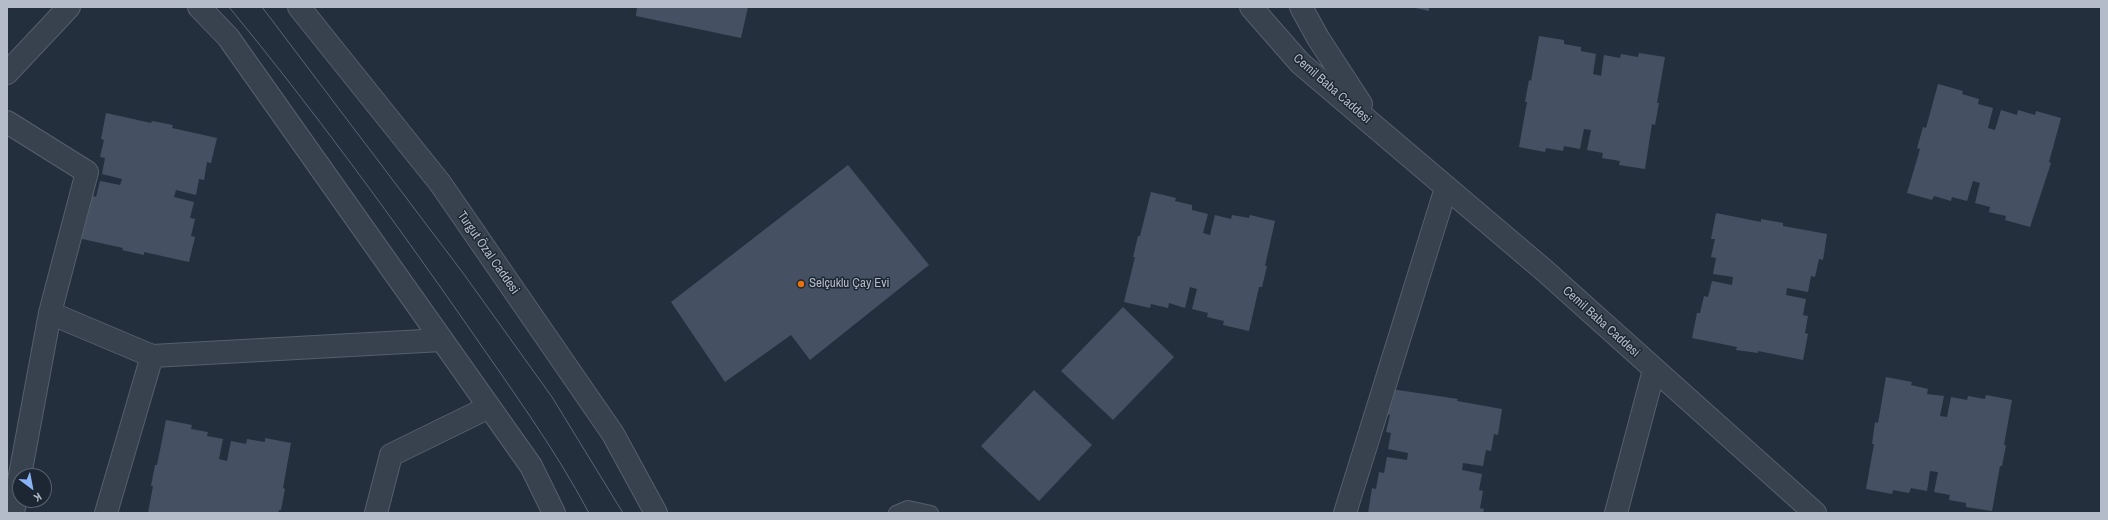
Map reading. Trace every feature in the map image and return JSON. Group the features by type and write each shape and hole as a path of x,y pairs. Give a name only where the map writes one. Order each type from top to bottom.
{"street":[{"path":"7,73 69,7"},
{"path":"199,7 228,37 531,466 554,513"},
{"name":"Turgut Özal Caddesi","path":"299,7 440,183 613,434 656,513"},
{"name":"Cemil Baba Caddesi","path":"1251,7 1300,63 1545,271 1815,513"},
{"name":"Cemil Baba Caddesi","path":"1301,7 1348,88 1383,134"},
{"path":"7,122 87,172 50,313 13,513"},
{"path":"1346,513 1446,188"},
{"path":"50,313 152,356 442,340"},
{"path":"106,513 152,356"},
{"path":"1616,513 1654,370"},
{"path":"376,513 391,455 489,407"}],"lane":[{"path":"896,513 908,508 931,513"}],"building":[{"path":"637,7 748,7 741,38 636,16"},
{"path":"1411,7 1429,7 1429,11"},
{"path":"1539,36 1564,40 1564,44 1581,47 1581,51 1596,54 1593,74 1601,76 1604,55 1620,58 1621,54 1638,57 1639,53 1665,57 1657,103 1659,103 1655,125 1652,124 1645,169 1619,165 1620,161 1602,158 1603,153 1587,150 1591,130 1584,129 1580,149 1564,146 1563,151 1546,148 1545,152 1519,147 1527,102 1525,102 1529,80 1531,81"},
{"path":"1938,84 1963,91 1962,94 1979,99 1978,104 1993,108 1988,128 1995,130 2001,110 2017,115 2018,110 2035,115 2036,111 2061,118 2049,162 2051,163 2030,227 2005,220 2006,216 1989,212 1990,207 1975,203 1980,183 1973,181 1967,201 1952,197 1951,201 1934,196 1932,200 1907,193 1920,149 1917,148 1923,127 1926,128"},
{"path":"106,113 151,123 152,121 173,125 172,128 217,138 211,163 207,162 204,180 199,179 196,195 176,190 174,197 194,202 190,218 195,219 191,236 195,237 189,262 144,252 144,255 122,250 123,248 78,238 84,212 88,213 92,195 96,197 100,181 120,185 122,179 102,174 105,158 100,157 104,140 101,139"},
{"name":"Selçuklu Çay Evi","path":"848,165 929,265 810,360 791,335 725,382 671,302"},
{"path":"1151,192 1176,198 1175,201 1192,205 1192,210 1208,214 1203,233 1210,235 1215,215 1231,219 1232,215 1249,218 1250,215 1275,221 1265,266 1267,266 1262,287 1259,287 1249,331 1223,325 1224,321 1207,317 1208,313 1192,309 1197,289 1190,287 1185,308 1169,303 1168,308 1151,304 1150,308 1124,302 1135,257 1133,257 1138,236 1140,236"},
{"path":"1716,213 1761,222 1761,219 1783,223 1783,226 1827,234 1823,260 1819,259 1815,277 1811,276 1808,292 1787,288 1786,295 1806,299 1803,315 1808,316 1805,333 1808,334 1803,360 1758,351 1758,353 1736,350 1737,347 1692,338 1697,313 1700,313 1704,296 1708,297 1712,281 1732,285 1733,277 1713,274 1716,258 1711,257 1715,239 1711,239"},
{"path":"1123,307 1174,357 1113,420 1061,371"},
{"path":"1886,377 1912,382 1911,385 1928,389 1927,394 1944,396 1940,416 1947,417 1951,397 1967,400 1968,396 1985,399 1986,395 2012,400 2004,445 2006,445 2002,466 2000,466 1992,511 1966,507 1966,503 1949,500 1950,495 1934,492 1938,472 1930,471 1927,491 1911,488 1909,493 1893,490 1892,494 1866,489 1874,444 1872,444 1875,422 1878,423"},
{"path":"1391,389 1458,399 1457,401 1502,409 1498,435 1494,434 1491,451 1486,450 1483,466 1463,463 1462,470 1482,474 1479,490 1483,491 1480,508 1484,509 1483,513 1368,513 1372,488 1376,489 1379,472 1384,473 1387,457 1407,460 1408,453 1388,449 1391,433 1386,432 1390,415 1386,414"},
{"path":"1034,390 1092,445 1039,501 981,446"},
{"path":"166,420 192,425 191,429 208,432 207,436 223,439 219,459 227,461 231,441 246,444 247,439 265,442 265,438 291,443 283,488 285,489 281,510 279,510 278,513 148,513 155,465 157,465"}],"tram line":[{"path":"229,7 291,84 410,244 531,417 561,464 589,513"},
{"path":"262,7 463,273 552,397 623,513"}],"place":[{"name":"Selçuklu Çay Evi","path":"801,284"}]}
